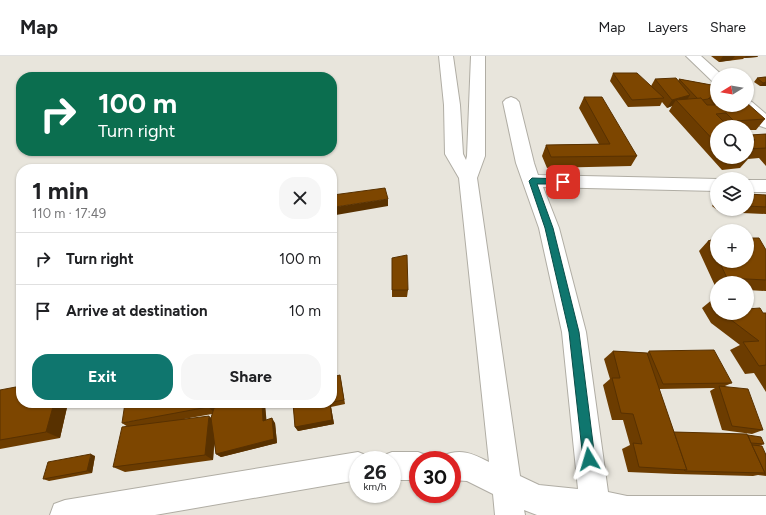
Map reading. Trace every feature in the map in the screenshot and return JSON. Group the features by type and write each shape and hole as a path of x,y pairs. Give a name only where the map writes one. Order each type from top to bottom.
{"street":[{"path":"446,56 452,104 454,154 468,178 505,485 510,515"},
{"path":"468,178 476,156 478,56"},
{"path":"693,56 710,72"},
{"path":"511,102 520,143 549,228 574,332 595,505"},
{"path":"754,111 766,122"},
{"path":"532,181 710,185"},
{"path":"754,186 766,186"},
{"path":"461,467 469,467 536,500 595,505 627,510 766,511"},
{"path":"65,515 349,468"}],"building":[{"path":"613,73 637,73 664,98 632,100"},
{"path":"766,77 766,82 763,83 757,78"},
{"path":"676,78 690,95 672,100 655,79"},
{"path":"679,79 710,85 710,98 702,100 701,98 698,99"},
{"path":"584,97 602,97 637,156 551,157 546,145 610,144"},
{"path":"701,98 707,105 710,105 710,112 754,112 754,109 765,119 733,120 726,113 716,114 722,120 710,120 710,136 676,100"},
{"path":"766,134 766,148 754,149 754,135"},
{"path":"385,188 388,199 337,207 337,194"},
{"path":"754,194 766,195 766,207 754,206"},
{"path":"754,238 759,238 766,250 766,280 754,279 754,276 726,276 722,268 754,268"},
{"path":"407,255 408,290 392,290 392,258"},
{"path":"754,308 760,308 763,313 766,313 766,365 759,366 743,342 759,341 731,320 754,320"},
{"path":"714,350 732,383 663,384 649,351"},
{"path":"613,351 647,353 687,470 639,467 633,443 642,444 633,414 621,413 612,378 620,378"},
{"path":"340,375 344,400 337,401 337,376"},
{"path":"719,386 748,389 763,430 732,426"},
{"path":"16,387 16,408 53,408 46,432 0,440 0,390"},
{"path":"124,408 203,408 122,423"},
{"path":"214,408 262,408 263,421 272,418 274,439 216,454 211,418"},
{"path":"293,408 331,408 332,420 295,427"},
{"path":"209,416 205,455 113,467 122,427"},
{"path":"674,432 747,434 765,473 685,471 684,470 687,470"},
{"path":"748,435 761,437 764,444 751,443"},
{"path":"752,445 762,446 766,455 766,474 764,474 765,473"},
{"path":"91,454 87,471 43,479 48,462"}],"route":[{"path":"563,182 532,181 549,228 574,332 589,459"}]}
